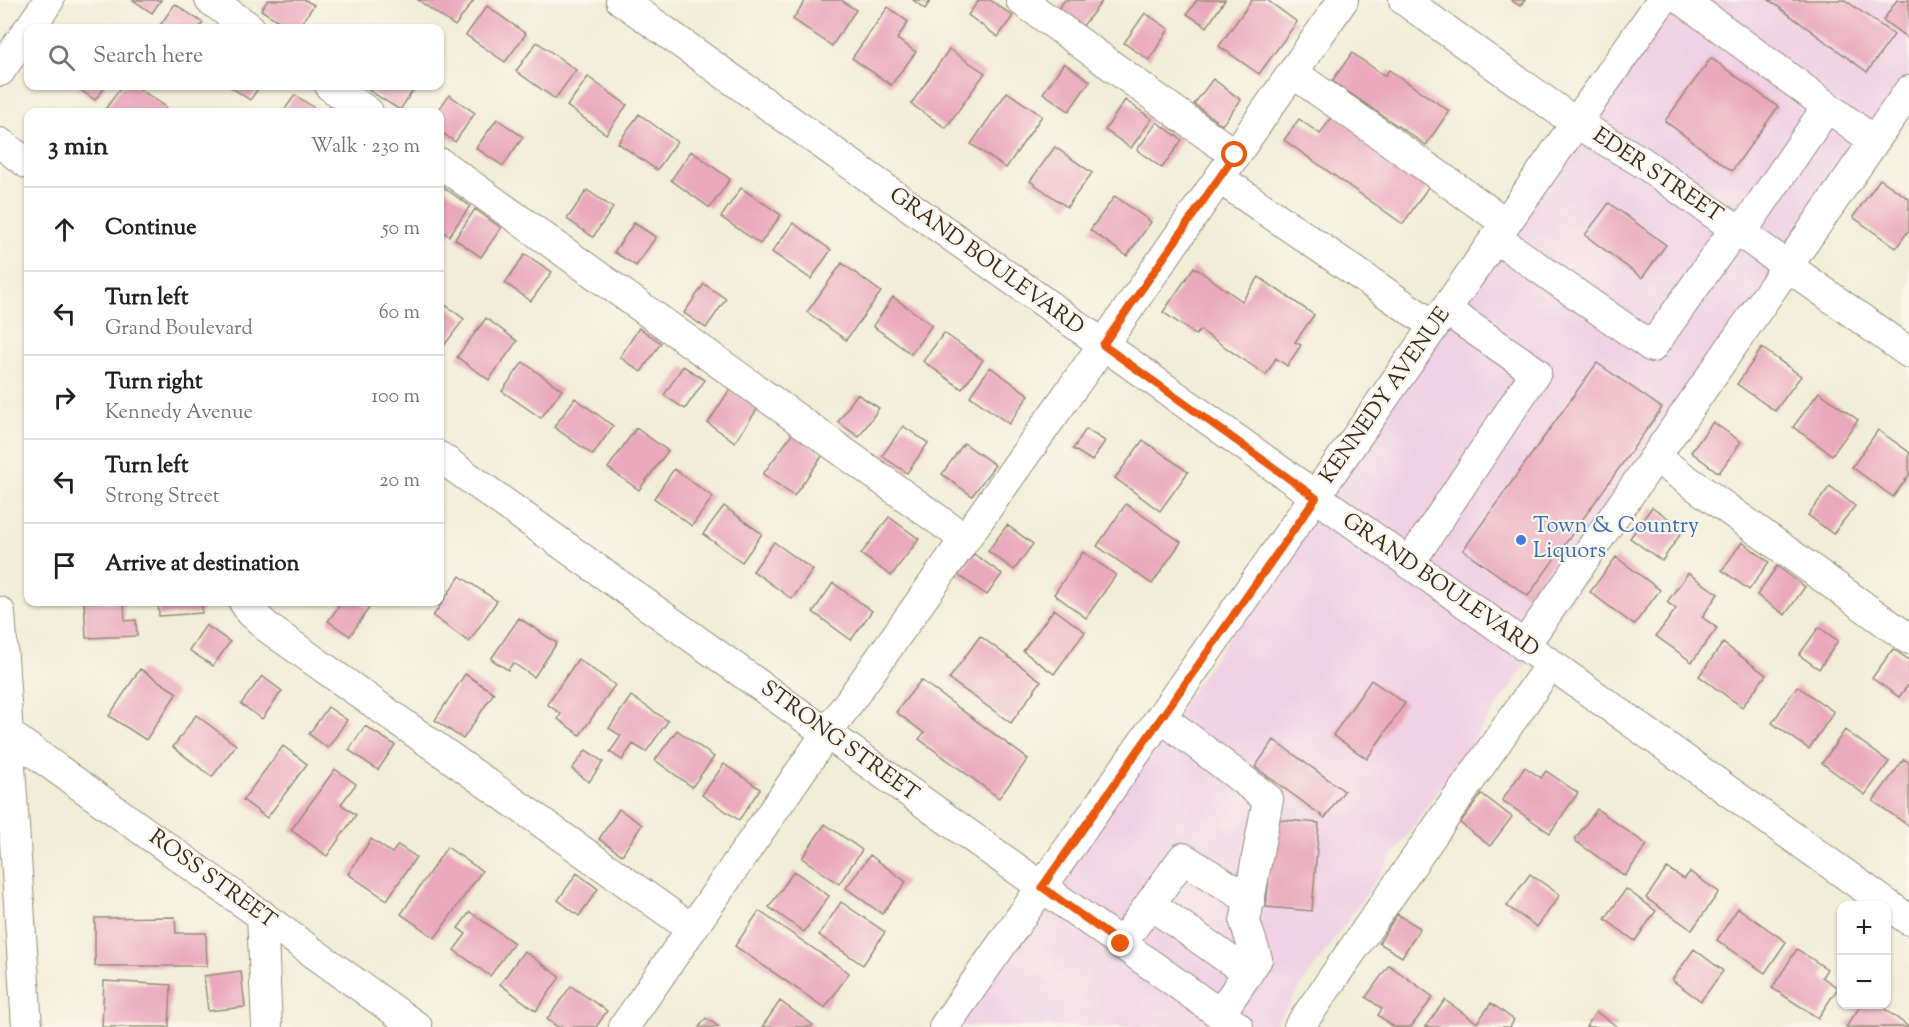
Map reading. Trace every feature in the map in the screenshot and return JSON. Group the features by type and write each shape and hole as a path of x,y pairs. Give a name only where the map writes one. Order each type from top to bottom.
{"street":[{"path":"32,24 49,0"},
{"path":"210,0 244,24"},
{"name":"GRAND BOULEVARD","path":"621,0 1909,920"},
{"path":"1021,0 1227,166 1440,318 1536,372 1409,564"},
{"path":"624,1027 827,733 1103,345 1343,0"},
{"name":"EDER STREET","path":"1404,0 1576,123 1642,162 1909,353"},
{"name":"KENNEDY AVENUE","path":"944,1027 1662,0"},
{"path":"1683,0 1874,141"},
{"path":"0,71 24,36"},
{"path":"1293,74 1652,347 1827,106"},
{"path":"336,90 362,108"},
{"path":"1524,646 1909,91"},
{"path":"0,143 24,161"},
{"path":"444,167 965,539"},
{"path":"1655,457 1909,639"},
{"name":"STRONG STREET","path":"444,460 1229,1020"},
{"path":"247,606 268,628 692,929"},
{"path":"0,612 27,1027"},
{"path":"1299,1027 1550,665"},
{"path":"1161,717 1268,799 1245,922 1257,959 1248,973 1229,1020"},
{"name":"ROSS STREET","path":"7,733 417,1027"},
{"path":"1121,944 1183,858 1250,900"},
{"path":"1150,904 1248,973"},
{"path":"262,915 267,1027"}],"shaded area":[{"path":"1675,0 1909,0 1909,117 1273,1027 956,1027"}],"building":[{"path":"133,0 161,0 152,13"},
{"path":"268,0 305,0 314,5 301,24 283,24 261,10"},
{"path":"418,0 474,0 455,26"},
{"path":"806,0 841,0 856,10 832,46 793,19"},
{"path":"913,0 931,0 925,9"},
{"path":"979,0 990,0 1013,16 998,37 968,15"},
{"path":"1065,0 1103,0 1082,27 1058,9"},
{"path":"1197,0 1225,0 1207,27 1187,14"},
{"path":"1252,0 1267,0 1297,22 1259,74 1219,46"},
{"path":"1511,0 1525,0 1520,6"},
{"path":"1769,0 1845,0 1894,35 1867,72"},
{"path":"1897,0 1909,0 1909,39 1883,20"},
{"path":"175,4 203,23 202,24 161,24"},
{"path":"487,6 526,34 505,62 466,35"},
{"path":"888,7 908,22 897,39 916,52 891,85 852,58"},
{"path":"1145,13 1169,29 1149,60 1124,43"},
{"path":"537,42 576,70 555,99 516,71"},
{"path":"949,49 985,73 946,128 911,104"},
{"path":"1352,53 1385,76 1389,70 1449,111 1426,145 1332,81"},
{"path":"1711,58 1778,107 1732,171 1665,121"},
{"path":"1064,63 1090,81 1069,111 1043,93"},
{"path":"588,77 627,105 606,134 567,106"},
{"path":"1213,79 1241,100 1222,125 1194,104"},
{"path":"81,90 103,90 95,100"},
{"path":"119,90 141,90 166,107 165,108 106,108"},
{"path":"235,90 257,90 250,100"},
{"path":"368,90 413,90 401,108 397,108"},
{"path":"1007,92 1042,116 1006,168 971,144"},
{"path":"295,95 314,108 286,108"},
{"path":"449,95 475,113 455,142 444,134 444,108 440,108"},
{"path":"1125,100 1152,119 1131,148 1105,130"},
{"path":"639,114 677,142 657,170 618,143"},
{"path":"1334,114 1431,183 1403,224 1284,140 1299,119 1320,134"},
{"path":"497,119 523,137 503,166 476,148"},
{"path":"1157,122 1182,140 1162,168 1137,150"},
{"path":"1055,147 1092,173 1067,207 1030,181"},
{"path":"691,151 730,179 710,208 671,180"},
{"path":"1880,179 1909,199 1909,230 1896,248 1853,217"},
{"path":"444,188 470,206 449,236 444,232"},
{"path":"741,188 781,215 760,244 721,217"},
{"path":"587,190 613,208 593,237 567,219"},
{"path":"1115,196 1151,222 1127,256 1090,230"},
{"path":"1609,203 1666,245 1642,278 1585,235"},
{"path":"475,209 501,228 481,257 455,239"},
{"path":"634,223 656,237 636,266 614,252"},
{"path":"793,223 831,250 811,279 772,252"},
{"path":"525,254 552,272 531,301 505,283"},
{"path":"842,263 881,292 846,340 807,312"},
{"path":"1194,267 1242,301 1259,277 1314,315 1295,342 1301,345 1287,366 1276,358 1266,375 1200,330 1196,335 1163,312"},
{"path":"704,284 726,299 706,328 684,313"},
{"path":"893,297 932,325 911,354 873,326"},
{"path":"444,304 464,319 444,346"},
{"path":"486,318 517,341 489,380 457,357"},
{"path":"639,328 661,343 641,372 620,357"},
{"path":"944,333 983,360 962,389 923,361"},
{"path":"1762,348 1801,376 1775,411 1737,384"},
{"path":"523,362 562,390 541,418 502,391"},
{"path":"1597,363 1662,408 1528,596 1463,550"},
{"path":"683,366 705,380 685,409 664,395"},
{"path":"990,367 1029,395 1009,424 970,396"},
{"path":"730,389 758,408 735,442 708,423"},
{"path":"1819,392 1858,420 1832,455 1793,427"},
{"path":"857,394 879,408 859,437 838,422"},
{"path":"575,398 613,426 593,455 554,427"},
{"path":"1713,422 1741,442 1719,473 1691,452"},
{"path":"903,426 928,443 907,473 882,456"},
{"path":"636,428 668,451 639,490 608,468"},
{"path":"1086,429 1105,441 1092,461 1073,449"},
{"path":"1878,430 1909,452 1909,475 1893,497 1852,467"},
{"path":"793,433 823,455 794,496 763,474"},
{"path":"1143,440 1188,472 1160,511 1115,478"},
{"path":"964,443 995,465 972,496 942,474"},
{"path":"674,469 713,497 692,526 654,498"},
{"path":"1830,486 1855,506 1833,534 1808,515"},
{"path":"1126,504 1181,542 1152,584 1097,546"},
{"path":"724,506 762,534 742,562 703,534"},
{"path":"1652,507 1684,529 1662,561 1630,538"},
{"path":"889,517 919,539 891,576 861,554"},
{"path":"1007,525 1033,544 1014,570 988,551"},
{"path":"774,542 813,570 792,599 753,571"},
{"path":"1742,542 1769,562 1749,590 1722,570"},
{"path":"1083,552 1116,575 1086,618 1054,594"},
{"path":"974,554 1002,574 987,595 958,575"},
{"path":"1616,557 1660,590 1634,625 1590,592"},
{"path":"1777,566 1805,587 1785,615 1757,595"},
{"path":"1688,573 1718,594 1702,617 1717,628 1692,662 1656,636 1676,609 1667,602"},
{"path":"460,576 497,601 469,642 433,616 440,606 444,606 444,600"},
{"path":"833,583 872,611 851,640 813,612"},
{"path":"84,606 124,606 125,621 136,620 137,636 86,638"},
{"path":"158,606 202,606 202,613 159,616"},
{"path":"339,606 369,608 350,636 328,621"},
{"path":"1054,609 1085,632 1054,674 1023,651"},
{"path":"519,618 557,643 534,677 513,663 508,670 491,659"},
{"path":"206,625 230,642 213,666 189,650"},
{"path":"1819,627 1838,641 1819,669 1799,655"},
{"path":"980,636 1041,681 1011,723 949,679"},
{"path":"1723,643 1766,675 1742,707 1699,676"},
{"path":"1893,649 1909,660 1909,684 1899,697 1872,678"},
{"path":"578,659 615,685 580,735 558,719 561,714 547,704"},
{"path":"140,669 177,693 146,740 109,716"},
{"path":"465,674 494,693 463,739 435,720"},
{"path":"262,676 282,691 262,719 241,704"},
{"path":"921,680 1028,759 999,798 919,739 924,733 896,712"},
{"path":"1371,680 1405,703 1367,759 1333,735"},
{"path":"1797,686 1834,712 1809,749 1772,723"},
{"path":"631,696 668,721 646,752 633,744 622,760 610,752 621,736 609,728"},
{"path":"328,707 347,720 328,748 309,734"},
{"path":"196,715 236,745 212,777 173,747"},
{"path":"365,726 395,745 378,770 349,750"},
{"path":"677,730 714,757 692,787 655,760"},
{"path":"1845,730 1889,762 1865,795 1822,763"},
{"path":"1274,740 1344,791 1325,818 1255,767"},
{"path":"283,746 307,764 267,818 243,800"},
{"path":"586,750 603,762 589,782 572,769"},
{"path":"1904,759 1909,763 1909,826 1873,801"},
{"path":"724,764 760,789 739,820 702,795"},
{"path":"1525,767 1541,778 1546,771 1578,793 1550,833 1502,800"},
{"path":"335,769 356,784 341,804 356,815 327,856 291,830"},
{"path":"1482,794 1512,817 1490,846 1460,823"},
{"path":"619,809 642,825 622,855 599,839"},
{"path":"1597,809 1647,845 1625,876 1574,840"},
{"path":"1274,819 1319,823 1312,911 1266,907"},
{"path":"825,824 862,850 839,884 802,858"},
{"path":"371,839 392,853 398,845 416,857 387,900 348,874"},
{"path":"447,847 482,871 435,938 401,914"},
{"path":"870,855 906,882 882,914 846,888"},
{"path":"1667,868 1684,879 1690,872 1719,892 1692,930 1646,898"},
{"path":"794,871 829,896 804,932 769,907"},
{"path":"577,873 598,889 579,916 558,900"},
{"path":"1530,874 1560,895 1537,927 1507,906"},
{"path":"1626,889 1656,911 1635,941 1605,919"},
{"path":"841,902 885,932 863,965 819,935"},
{"path":"1738,908 1786,942 1765,973 1717,940"},
{"path":"759,911 849,973 825,1008 735,946"},
{"path":"470,912 514,943 490,976 454,950 466,934 458,928"},
{"path":"1397,914 1420,928 1402,957 1379,943"},
{"path":"175,917 176,933 206,933 207,966 95,966 95,918"},
{"path":"1694,949 1723,971 1701,1001 1672,980"},
{"path":"1797,949 1827,969 1822,977 1837,990 1818,1018 1772,988"},
{"path":"524,951 560,977 536,1011 500,984"},
{"path":"1389,965 1433,997 1411,1027 1394,1027 1378,1015 1382,1009 1366,997"},
{"path":"241,971 245,1007 208,1011 204,976"},
{"path":"104,981 171,985 169,1027 102,1027"},
{"path":"571,986 607,1011 596,1027 558,1027 547,1019"},
{"path":"1445,1000 1477,1023 1491,1003 1514,1020 1510,1027 1425,1027"},
{"path":"780,1001 813,1025 811,1027 762,1027"},
{"path":"1859,1009 1885,1009 1909,1027 1846,1027"},
{"path":"1596,1012 1618,1027 1586,1027"},
{"path":"706,1018 719,1027 699,1027"}],"place":[{"name":"Town & Country Liquors","path":"1521,540"}],"route":[{"path":"1121,944 1042,887 1316,498 1103,345 1235,155"}]}
